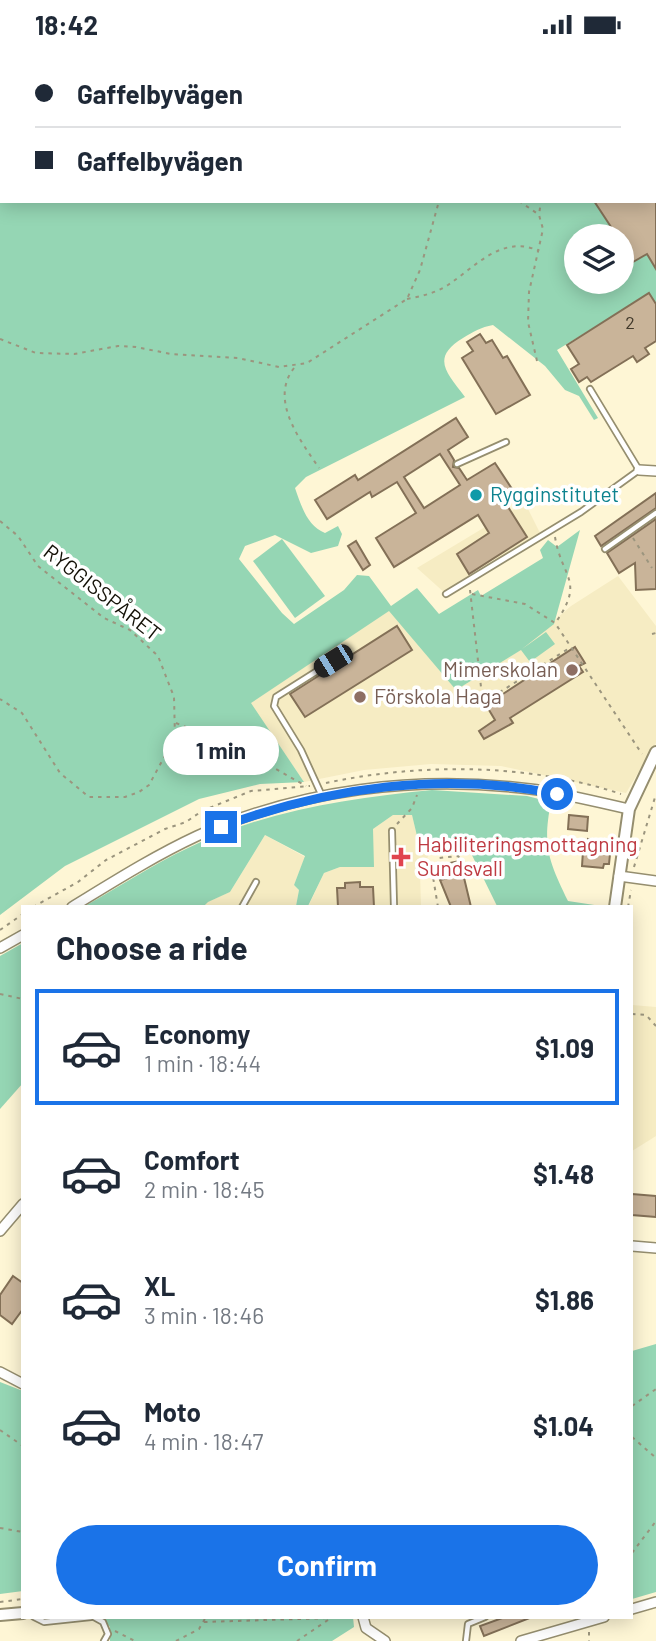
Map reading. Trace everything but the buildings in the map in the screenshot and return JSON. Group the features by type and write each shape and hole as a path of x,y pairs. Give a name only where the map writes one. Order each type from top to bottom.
{"street":[{"path":"639,470 656,471"},
{"path":"615,905 629,809 656,752"},
{"path":"76,905 198,835 244,818 362,788 419,783 534,789 629,809"},
{"path":"619,876 656,881"},
{"path":"0,948 21,936"},
{"path":"0,1231 21,1206"},
{"path":"633,1246 656,1248"},
{"path":"0,1372 21,1383"},
{"path":"633,1609 656,1602"},
{"path":"0,1615 21,1613"},
{"path":"364,1619 366,1628 385,1641"},
{"path":"521,1641 597,1619"}],"lane":[{"path":"446,594 581,512 639,470 590,389"},
{"path":"457,464 506,442"},
{"path":"605,549 656,513"},
{"path":"323,796 301,750 274,706 276,697 333,661"},
{"path":"391,831 394,905"},
{"path":"243,905 256,882"},
{"path":"38,1619 44,1622 73,1619"},
{"path":"97,1619 103,1622 107,1629 104,1641"},
{"path":"466,1641 468,1624 480,1619"}],"path":[{"path":"407,299 424,258 438,203"},
{"path":"522,203 539,215"},
{"path":"537,361 528,322 528,292 540,251 543,229 539,215 541,203"},
{"path":"0,339 36,353 74,354 118,346 170,354 238,358 279,367 295,367 307,363 407,299 435,292 489,254 508,247 528,246 540,251"},
{"path":"295,367 283,389 285,402 298,437 318,468"},
{"name":"RYGGISSPÅRET","path":"0,521 18,535 38,566 104,618 130,630 152,649 167,674 174,697 175,737 149,785 125,797 89,797 60,773 22,713 0,699"},
{"path":"628,531 652,568"},
{"path":"555,623 569,604 572,588 557,547"},
{"path":"465,583 472,594 473,629 481,687 490,699"},
{"path":"472,594 525,604 555,623 644,757"},
{"path":"478,706 571,647"},
{"path":"176,723 242,750 307,786"},
{"path":"391,831 412,808 423,770"},
{"path":"634,866 656,796"},
{"path":"438,905 433,877 439,859 458,856 475,876"},
{"path":"628,905 632,877"},
{"path":"0,930 21,915"},
{"path":"0,994 21,999"},
{"path":"633,1014 646,1015 656,1026"},
{"path":"633,1405 656,1389"},
{"path":"0,1430 21,1444"},
{"path":"633,1438 656,1458"},
{"path":"633,1552 656,1521"},
{"path":"0,1528 21,1532"},
{"path":"0,1602 21,1599"},
{"path":"176,1641 199,1629 205,1619"},
{"path":"204,1622 300,1619"},
{"path":"297,1641 330,1619"},
{"path":"107,1629 130,1636 135,1641"}],"shaded area":[{"path":"525,503 542,537 446,594 417,568"},
{"path":"618,576 656,626 656,743 626,793 501,766 431,764 364,770 304,782 250,703 389,610 456,690 519,651 571,606"},
{"name":"Habiliteringsmottagning Sundsvall","path":"393,815 412,815 417,836 433,846 420,873 421,905 309,905 324,873 340,867 373,829"},
{"path":"265,835 305,857 294,885 299,890 296,905 205,905 230,892"},
{"path":"633,1005 656,1007 656,1136 633,1150"}],"green space":[{"path":"0,203 595,203 609,224 564,224 564,294 634,294 634,261 647,254 656,269 656,304 649,294 557,350 598,418 594,420 579,396 565,390 545,366 493,325 481,328 453,345 444,359 448,373 465,397 306,477 295,488 306,514 319,530 325,533 338,526 342,534 338,546 311,553 275,535 245,546 239,559 294,624 344,590 357,575 369,576 391,606 417,588 439,614 478,590 481,596 543,558 540,550 548,540 557,547 580,530 554,624 522,649 546,632 555,644 530,662 521,650 456,690 389,611 251,703 304,782 260,784 199,799 65,866 0,915"},
{"path":"282,539 325,596 295,618 253,561"},
{"path":"432,790 527,796 551,802 547,843 556,875 568,901 594,905 497,905 467,845 433,846 417,836 412,815 393,815 373,829 374,867 340,867 324,873 308,905 296,905 299,890 294,885 305,856 265,835 230,892 205,905 87,905 175,855 217,835 276,815 369,797"},
{"path":"21,944 21,1085 0,1109 0,956"},
{"path":"656,1344 656,1592 633,1599 633,1351"},
{"path":"0,1382 21,1390 21,1591 0,1594"},
{"path":"103,1619 353,1619 354,1627 332,1641 110,1641 110,1627"}],"place":[{"name":"Rygginstitutet","path":"476,495"},
{"name":"Mimerskolan","path":"572,670"},
{"name":"Förskola Haga","path":"360,697"},
{"name":"Habiliteringsmottagning Sundsvall","path":"401,857"}],"route":[{"path":"221,827 285,806 362,788 419,783 495,785 557,794"}]}
